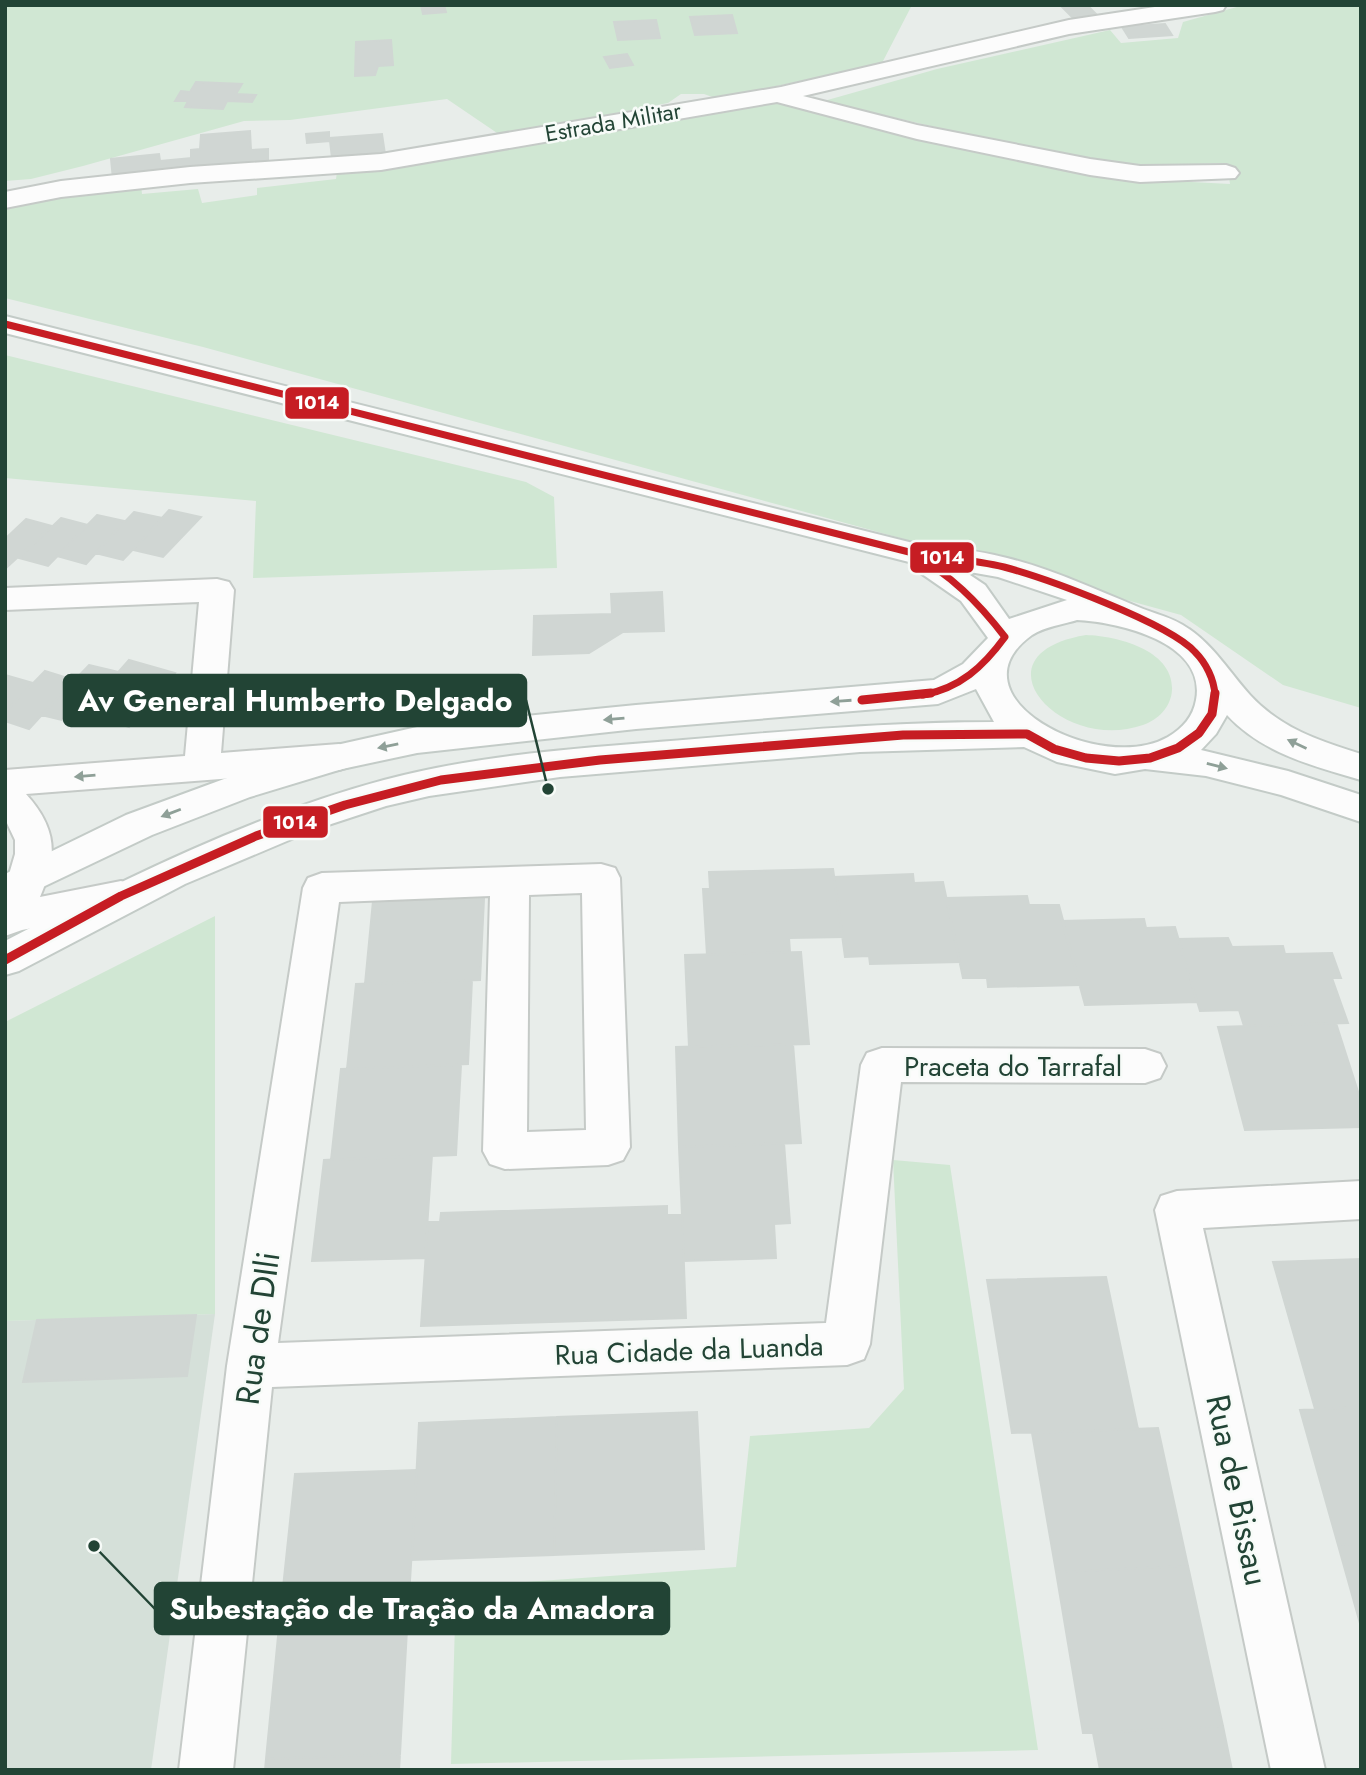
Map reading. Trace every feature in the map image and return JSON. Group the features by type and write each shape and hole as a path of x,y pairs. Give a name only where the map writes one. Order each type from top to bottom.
{"street":[{"name":"Estrada Militar","path":"5,200 61,190 190,175 381,162 780,94 1069,27 1215,5"},
{"path":"780,94 794,101 917,132 1090,167 1140,174 1226,173"},
{"path":"5,324 913,553 1003,568 1079,593 1123,613 1151,622 1175,635 1195,651 1209,670 1263,727 1305,748 1361,767"},
{"path":"913,553 973,593 999,645 989,674 993,695 1007,716 1027,734 1055,749 1086,758 1119,761 1150,758 1206,763 1288,784 1361,808"},
{"path":"5,599 217,590 202,766"},
{"path":"11,905 139,825 237,788 341,757 417,740 512,728 938,692 963,683 979,671 999,645 1024,623 1048,614 1076,609 1123,613"},
{"path":"1150,758 1178,748 1199,733 1212,713 1215,692 1209,670"},
{"path":"5,960 121,896 256,836 345,805 441,780 600,760 866,738 1027,734"},
{"path":"5,783 341,757"},
{"path":"5,795 23,812 33,830 34,852 11,905"},
{"path":"601,878 608,1147 505,1151 510,881 601,878"},
{"name":"Rua de DIli","path":"206,1770 251,1366 322,888 510,881"},
{"path":"11,905 121,896"},
{"name":"Rua Cidade da Luanda","path":"251,1366 847,1344 881,1065"},
{"name":"Praceta do Tarrafal","path":"881,1065 1145,1066"},
{"name":"Rua de Bissau","path":"1298,1770 1177,1210 1361,1200"}],"shaded area":[{"path":"215,1314 151,1770 5,1770 5,1321"}],"green space":[{"path":"5,5 912,5 882,63 718,99 704,94 681,94 668,103 500,135 447,99 290,120 244,121 83,166 31,179 5,181"},
{"path":"1244,5 1361,5 1361,708 1283,685 1181,615 203,347 5,298 5,207 56,195 141,185 142,194 198,189 202,203 257,195 257,188 336,179 337,172 774,102 1116,178 1230,184 1227,163 1105,167 824,101 937,69 1110,30 1121,43 1178,38 1183,22"},
{"path":"5,355 526,482 554,497 557,568 253,578 256,501 5,478"},
{"path":"1086,635 1127,642 1154,655 1164,665 1170,676 1172,690 1169,702 1159,716 1143,725 1112,730 1082,726 1058,714 1040,698 1031,679 1035,661 1052,646"},
{"path":"215,916 215,1314 5,1321 5,1022"},
{"path":"893,1160 950,1165 1038,1750 451,1764 456,1587 736,1567 750,1436 869,1428 904,1389"}],"building":[{"path":"421,5 444,5 446,12 423,14"},
{"path":"1060,5 1087,5 1097,15 1073,18"},
{"path":"732,15 737,33 695,35 690,17"},
{"path":"656,20 660,38 618,40 614,22"},
{"path":"1165,24 1172,35 1129,38 1122,27"},
{"path":"391,40 393,65 378,66 375,75 355,76 356,42"},
{"path":"627,54 633,65 610,68 604,57"},
{"path":"196,82 242,84 236,94 256,95 252,102 227,101 223,109 185,107 188,101 175,101 181,91 190,92"},
{"path":"250,131 251,150 268,149 268,166 191,171 191,150 200,149 201,135"},
{"path":"329,132 329,138 382,134 385,154 332,158 330,141 307,143 306,134"},
{"path":"159,154 160,161 191,158 191,171 113,179 111,159"},
{"path":"169,510 201,517 163,557 133,550"},
{"path":"134,512 163,518 123,560 95,553"},
{"path":"97,515 125,521 86,564 57,556"},
{"path":"61,518 88,525 48,566 19,558"},
{"path":"26,519 52,526 5,569 5,539"},
{"path":"662,592 664,631 623,632 589,653 533,655 534,616 612,614 611,594"},
{"path":"129,660 175,673 129,727 83,712"},
{"path":"89,665 119,672 74,723 41,715"},
{"path":"45,671 74,680 29,729 5,721 5,712"},
{"path":"5,675 33,683 5,712"},
{"path":"833,869 843,937 789,938 790,952 707,955 703,889 710,889 709,872"},
{"path":"913,874 914,883 943,882 960,962 870,964 869,956 845,957 834,877"},
{"path":"1027,896 1029,905 1059,905 1080,985 988,987 987,978 963,978 946,898"},
{"path":"484,899 480,980 365,984 373,901"},
{"path":"1144,919 1146,928 1175,927 1197,1002 1085,1005 1062,921"},
{"path":"1228,938 1232,947 1283,946 1285,954 1332,953 1341,978 1332,978 1348,1023 1244,1026 1239,1010 1200,1011 1178,939"},
{"path":"801,952 809,1044 689,1047 685,955"},
{"path":"472,980 468,1064 347,1069 356,984"},
{"path":"1336,1023 1361,1101 1361,1127 1245,1130 1218,1027"},
{"path":"793,1044 801,1143 679,1147 676,1047"},
{"path":"461,1065 456,1155 331,1160 341,1069"},
{"path":"784,1143 790,1223 774,1224 776,1258 684,1261 679,1147"},
{"path":"432,1155 425,1258 312,1261 324,1160"},
{"path":"667,1206 667,1215 682,1215 686,1318 421,1326 428,1222 440,1222 441,1213"},
{"path":"1361,1259 1361,1407 1315,1409 1273,1262"},
{"path":"1106,1277 1138,1429 1012,1433 987,1280"},
{"path":"196,1315 187,1376 23,1382 37,1320"},
{"path":"1361,1407 1361,1544 1338,1545 1300,1410"},
{"path":"697,1412 704,1549 554,1555 557,1417"},
{"path":"557,1417 554,1555 412,1560 419,1423"},
{"path":"1158,1428 1188,1566 1056,1572 1032,1433"},
{"path":"417,1470 408,1612 280,1616 295,1474"},
{"path":"1361,1544 1361,1627 1338,1545"},
{"path":"1188,1566 1223,1726 1083,1733 1056,1572"},
{"path":"408,1612 400,1754 266,1759 280,1616"},
{"path":"1223,1726 1232,1770 1100,1770 1093,1733"},
{"path":"400,1754 399,1770 265,1770 266,1759"}],"transit line":[{"name":"1014","path":"5,324 913,553 1003,567 1079,593 1175,635 1195,651 1209,670 1215,692 1212,714 1199,733 1178,748 1150,758 1119,761 1086,758 1054,749 1027,734 903,735 600,760 441,780 345,805 256,836 121,896 5,960"},
{"name":"1014","path":"862,700 926,694 960,683 990,657 1005,637 985,612 952,579 911,553"}],"place":[{"name":"Av General Humberto Delgado","path":"548,789"},
{"name":"Subestação de Tração da Amadora","path":"94,1546"}]}
